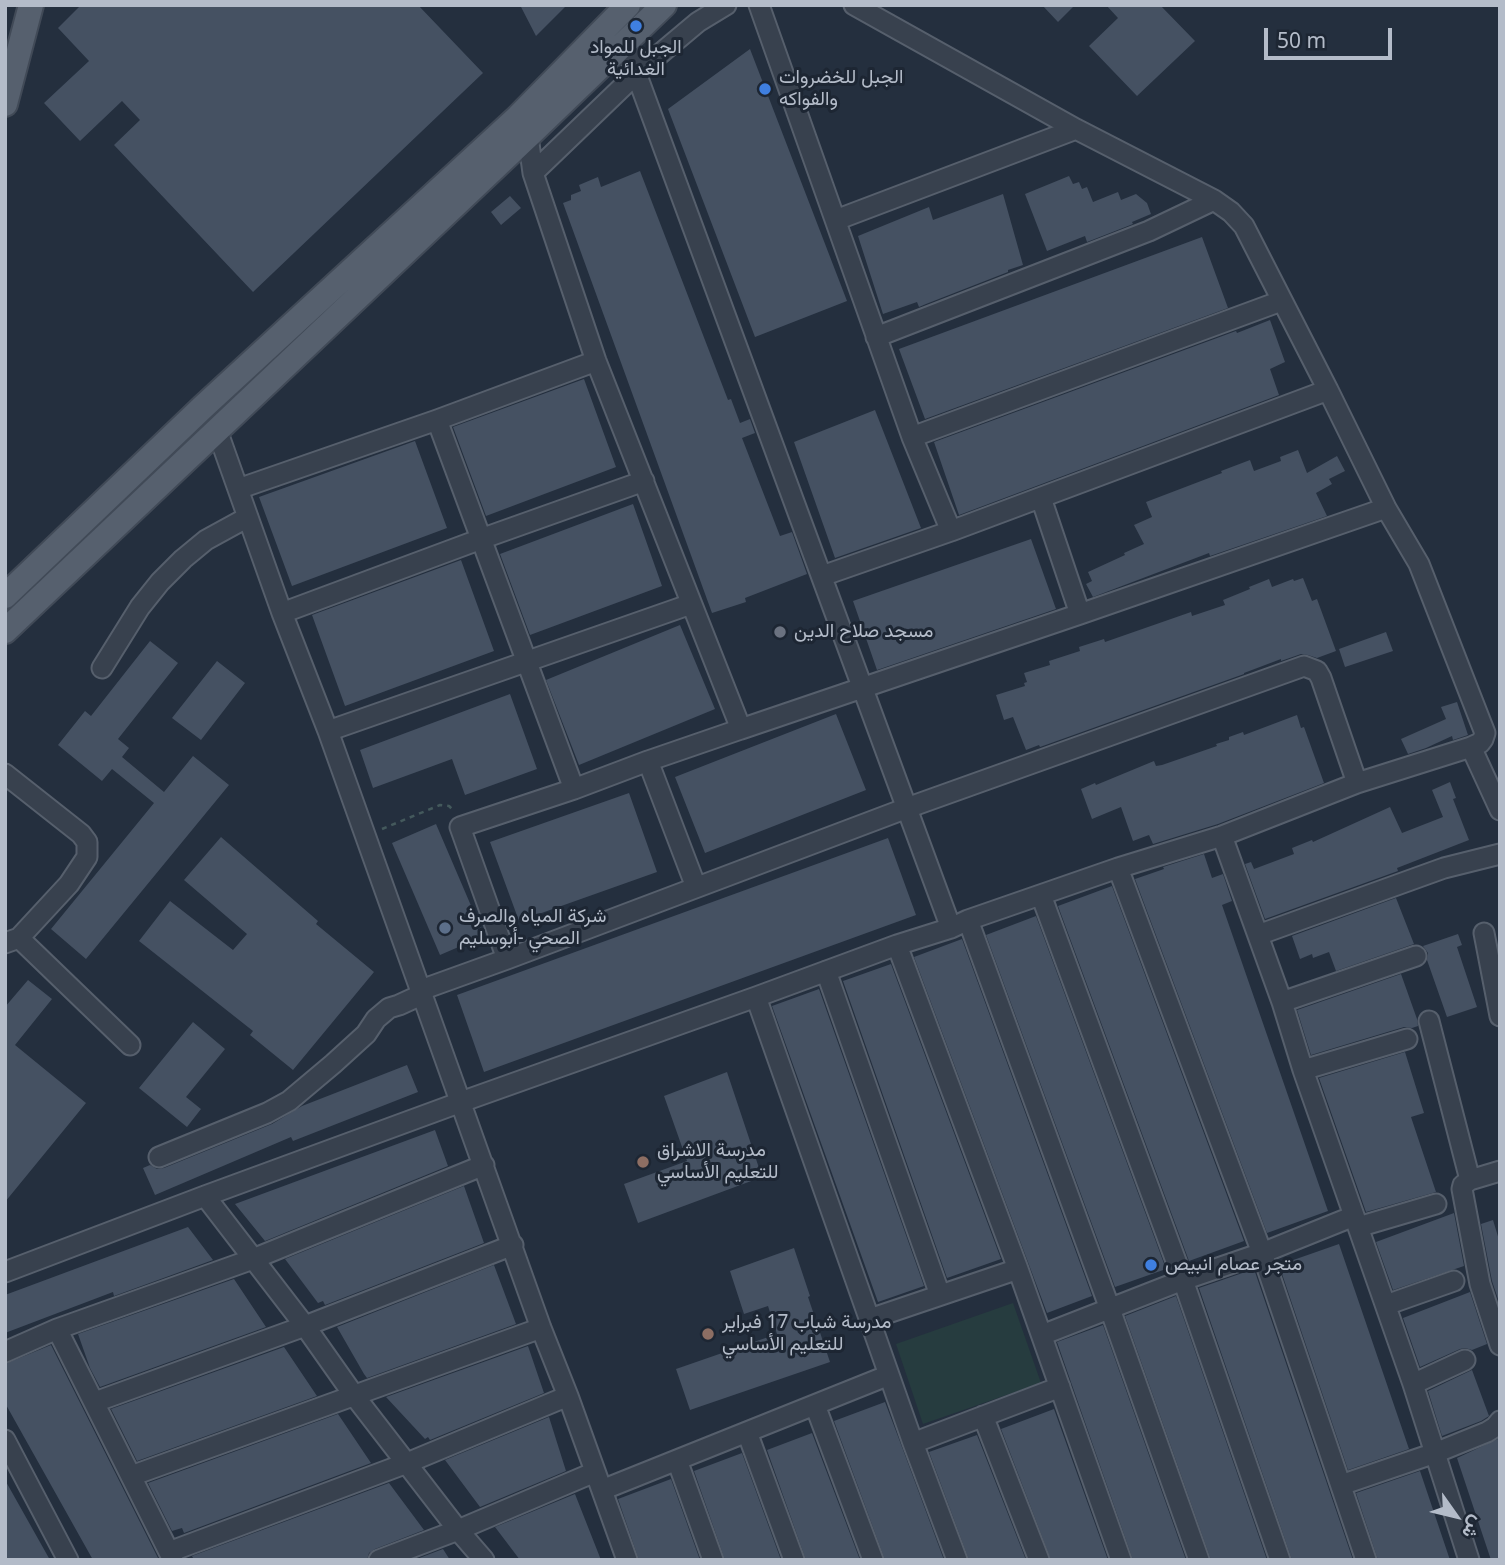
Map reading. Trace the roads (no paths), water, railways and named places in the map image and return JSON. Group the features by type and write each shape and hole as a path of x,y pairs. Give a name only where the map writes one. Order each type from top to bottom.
{"main road":[{"path":"5,104 31,5"},
{"path":"5,631 217,430 523,126 628,5"},
{"path":"5,596 202,407 523,126 625,43 664,5"}],"street":[{"path":"533,173 636,74 698,22 726,5"},
{"path":"759,5 912,437 951,531"},
{"path":"5,1272 461,1102 897,945 1118,868 1222,836 1357,783 1472,747 1483,739 1485,733 1419,564 1386,508 1244,226 1214,200 1076,129 854,5"},
{"path":"625,43 907,808 959,924 1110,1308 1199,1560"},
{"path":"523,126 533,173 596,361 741,729"},
{"path":"836,220 1076,129"},
{"path":"876,337 1149,231 1214,200"},
{"path":"912,437 1281,301"},
{"path":"238,489 596,361"},
{"path":"821,576 1041,498 1328,390"},
{"path":"437,420 573,789"},
{"path":"217,430 627,1560"},
{"path":"282,613 644,481"},
{"path":"1041,498 1080,614"},
{"path":"507,959 460,827 1386,508"},
{"path":"103,668 140,607 160,582 206,540 248,517"},
{"path":"328,731 691,604"},
{"path":"159,1157 267,1113 289,1101 366,1034 388,1008 422,992 907,808 1304,666 1317,671 1321,678 1357,783"},
{"path":"1472,747 1500,810"},
{"path":"648,761 695,887"},
{"path":"5,774 81,834 87,842 88,857 69,884 12,941 130,1045"},
{"path":"1222,836 1413,1384 1469,1560"},
{"path":"1258,935 1444,867 1500,854"},
{"path":"1118,868 1262,1253 1366,1560"},
{"path":"1041,895 1183,1280 1280,1560"},
{"path":"1484,933 1500,1016"},
{"path":"897,945 1018,1269 1121,1560"},
{"path":"1282,1002 1416,956"},
{"path":"826,971 940,1295"},
{"path":"756,997 957,1560"},
{"path":"1429,1021 1470,1180"},
{"path":"1303,1070 1407,1039"},
{"path":"5,1352 57,1329 253,1259 484,1165"},
{"path":"1500,1171 1470,1180 1462,1189 1480,1284 1500,1345"},
{"path":"205,1196 458,1531 484,1560"},
{"path":"1042,1335 1183,1280 1262,1253 1356,1222 1436,1204"},
{"path":"95,1402 305,1326 513,1245"},
{"path":"870,1319 1018,1269"},
{"path":"1386,1305 1454,1281"},
{"path":"131,1476 541,1328"},
{"path":"57,1329 171,1556 568,1396"},
{"path":"1413,1384 1465,1360"},
{"path":"379,1560 599,1481 677,1460 889,1375"},
{"path":"913,1443 1060,1387"},
{"path":"815,1405 873,1560"},
{"path":"984,1416 1039,1560"},
{"path":"1341,1485 1435,1453 1487,1432 1500,1421"},
{"path":"747,1432 794,1560"},
{"path":"5,1440 68,1560"},
{"path":"677,1460 713,1560"}],"place":[{"name":"الجبل للمواد الغدائية","path":"636,26"},
{"name":"الجبل للخضروات والفواكه","path":"765,89"},
{"name":"مسجد صلاح الدين","path":"780,632"},
{"name":"شركة المياه والصرف الصحي -أبوسليم","path":"445,928"},
{"name":"مدرسة الاشراق للتعليم الأساسي","path":"643,1162"},
{"name":"متجر عصام انبيص","path":"1151,1265"},
{"name":"مدرسة شباب 17 فبراير للتعليم الأساسي","path":"708,1334"}]}
